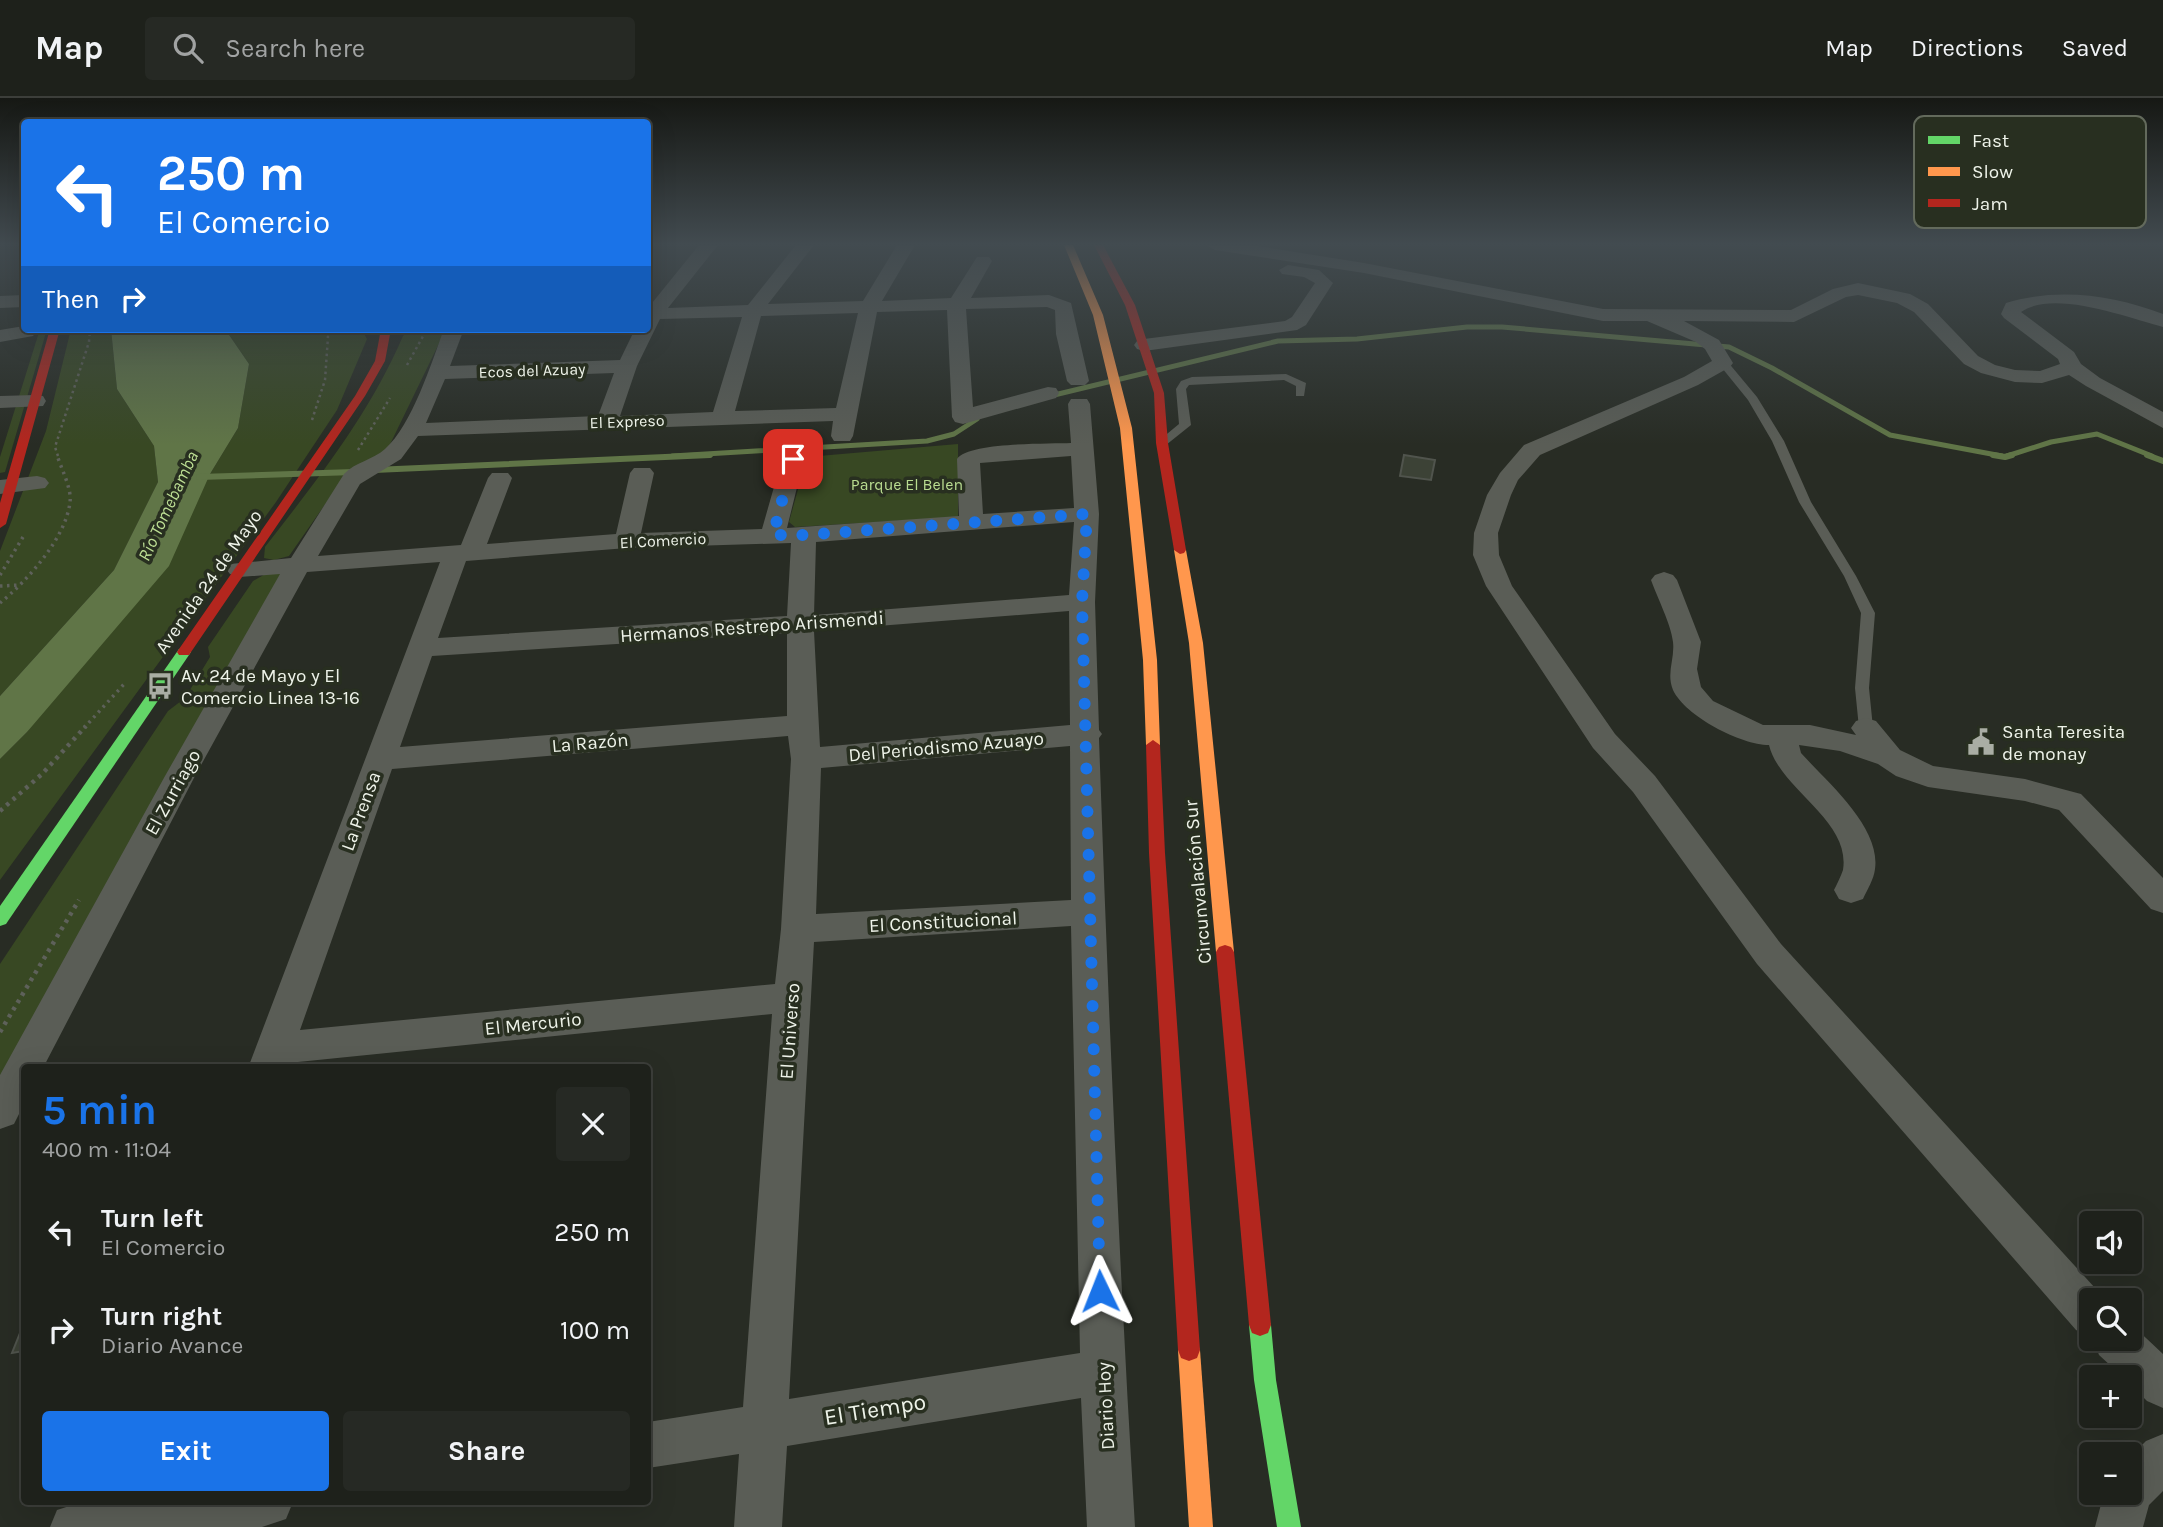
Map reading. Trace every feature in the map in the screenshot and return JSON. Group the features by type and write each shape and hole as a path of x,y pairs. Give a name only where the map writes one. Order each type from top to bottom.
{"main road":[{"name":"Circunvalación Sur","path":"1097,312 1118,387 1126,428 1150,660 1157,853 1201,1527"},
{"name":"Circunvalación Sur","path":"1132,312 1159,393 1162,443 1196,643 1265,1380 1289,1527"},
{"path":"0,524 14,401 53,333"},
{"name":"Avenida 24 de Mayo","path":"0,919 373,375 383,353 386,333"}],"street":[{"path":"651,320 745,312"},
{"path":"722,418 753,312"},
{"path":"842,436 868,312"},
{"path":"957,312 963,417 1031,395 1048,393"},
{"path":"1059,312 1078,381"},
{"path":"1143,345 1290,326 1299,321 1305,312"},
{"path":"1587,312 1604,315 1794,316 1803,312"},
{"path":"1925,312 1971,360 1988,369 2015,376 2042,377 2072,367"},
{"path":"2012,312 2016,319 2067,356 2072,367 2093,382 2163,421"},
{"path":"2133,312 2163,321"},
{"path":"1649,315 1712,343 1721,355 1723,363 1700,377 1532,450 1508,478 1486,533 1486,555 1499,586 1604,741 1644,784 1769,954 2079,1302"},
{"path":"410,430 438,373 453,333"},
{"path":"607,422 642,333"},
{"path":"0,336 26,335"},
{"name":"Ecos del Azuay","path":"438,373 627,366"},
{"name":"Diario Hoy","path":"1079,404 1087,514 1082,602 1087,734 1088,912 1103,1372 1111,1527"},
{"name":"El Expreso","path":"410,430 845,414"},
{"name":"El Zurriago","path":"26,1064 298,565 308,553 353,477 395,453 410,430"},
{"path":"971,523 968,459 980,454 1082,449"},
{"name":"El Universo","path":"758,1527 791,998 798,929 804,742 800,624 789,535 793,459"},
{"path":"627,541 642,473"},
{"name":"La Prensa","path":"271,1058 421,648 500,478"},
{"path":"4,486 37,484"},
{"name":"El Comercio","path":"239,569 627,541 789,535 1087,514"},
{"path":"1664,580 1688,642 1683,669 1687,689 1703,708 1759,735 1782,737 1810,734 1844,742 1886,756 1924,776 2054,795 2070,802 2163,900"},
{"name":"Hermanos Restrepo Arismendi","path":"421,648 800,624 1082,602"},
{"path":"1866,727 1886,756"},
{"name":"Del Periodismo Azuayo","path":"804,742 1087,734"},
{"path":"1782,737 1787,757 1847,825 1858,849 1859,870 1851,890"},
{"name":"La Razón","path":"379,759 804,742"},
{"name":"El Constitucional","path":"798,929 1088,912"},
{"name":"El Mercurio","path":"271,1058 791,998"},
{"name":"El Zurriago","path":"0,1112 21,1073"},
{"path":"2128,1351 2163,1385"},
{"name":"El Tiempo","path":"651,1445 1103,1372"},
{"path":"2142,1479 2163,1458"},
{"path":"2119,1527 2125,1505"},
{"path":"85,1518 237,1512"}],"lane":[{"path":"1723,363 1753,399 1778,441 1805,502 1850,576 1868,613 1862,688 1866,727"},
{"path":"1162,443 1185,425 1181,389 1192,380 1286,377 1302,385 1300,394"}],"path":[{"path":"0,603 22,585 60,533 71,499 55,447 90,333"},
{"path":"315,412 325,380 328,337 324,333"},
{"path":"0,586 22,585"}],"green space":[{"path":"39,333 46,333 5,472 0,473 0,457"},
{"path":"70,333 111,333 117,389 154,446 158,482 114,570 0,696 0,551 46,431"},
{"path":"228,333 363,333 367,339 337,410 276,502 0,880 0,759 27,732 210,474 238,428 249,364"},
{"path":"406,333 444,333 379,467 349,470 289,556 274,560 264,558 265,547 358,420"},
{"name":"Parque El Belen","path":"958,444 958,517 795,527 789,522 807,457"},
{"path":"283,572 0,1077 0,964 168,711 185,698 210,657 208,647 253,581 267,573"}],"water":[{"name":"Río Tomebamba","path":"111,333 228,333 249,364 238,428 210,474 169,566 27,732 0,759 0,696 114,570 158,482 154,446 117,389"}],"building":[{"path":"1404,455 1435,460 1431,480 1400,476"},
{"path":"21,1330 21,1352 12,1353"}],"waterway":[{"path":"1050,396 1278,341 1357,339 1467,327 1502,327 1729,347 1772,368 1890,435 2002,456"},
{"path":"672,456 927,441 954,434 977,419"},
{"path":"2007,456 2051,442 2097,434 2152,456"},
{"path":"374,470 710,455"},
{"path":"1993,455 2012,455"},
{"path":"2147,455 2163,461"},
{"name":"Río Tomebamba","path":"199,477 354,472"}],"traffic: fast":[{"path":"0,919 184,652"},
{"path":"1260,1325 1265,1380 1289,1527"}],"traffic: slow":[{"path":"1097,312 1126,428 1150,660 1153,745"},
{"path":"1180,550 1196,643 1225,952"},
{"path":"1189,1350 1201,1527"}],"traffic: jam":[{"path":"1132,312 1159,393 1162,443 1180,550"},
{"path":"0,524 54,333"},
{"path":"184,652 360,396 380,361 385,333"},
{"path":"1153,745 1157,853 1189,1350"},
{"path":"1225,952 1260,1325"}],"place":[{"name":"Av. 24 de Mayo y El Comercio Linea 13-16","path":"160,686"},
{"name":"Santa Teresita de monay","path":"1981,742"}],"route":[{"path":"793,459 773,535 1087,514 1082,602 1100,1291"}]}
